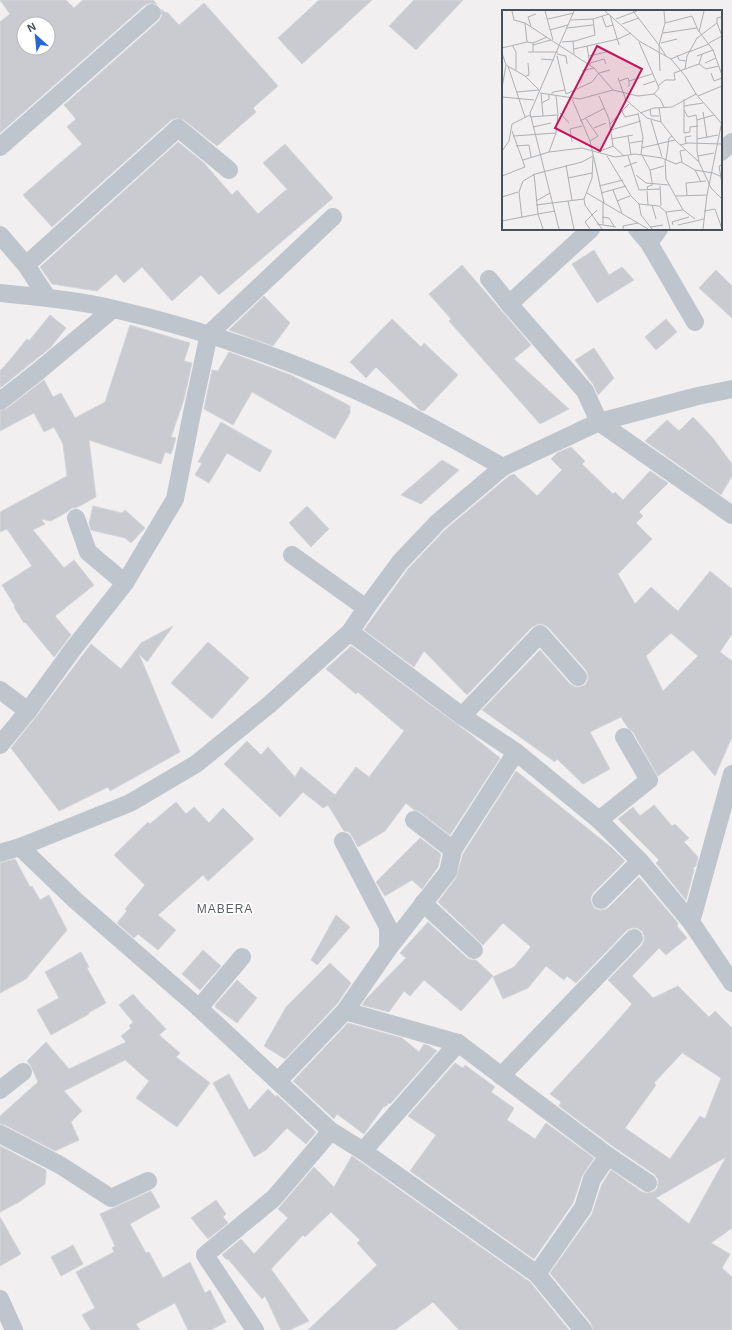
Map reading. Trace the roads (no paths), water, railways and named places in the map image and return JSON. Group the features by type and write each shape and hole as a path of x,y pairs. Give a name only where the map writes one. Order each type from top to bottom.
{"street":[{"path":"0,147 152,13"},
{"path":"26,265 178,128 228,170"},
{"path":"722,151 732,142"},
{"path":"0,745 28,712 73,649 125,583 175,499 209,334 333,217"},
{"path":"508,304 590,230"},
{"path":"638,230 648,243 694,322"},
{"path":"648,243 658,230"},
{"path":"0,235 26,265 47,297"},
{"path":"489,279 508,304 584,391 599,422 732,515"},
{"path":"0,293 47,297 113,309 209,334 298,366 394,408 503,467"},
{"path":"0,400 35,374 113,309"},
{"path":"0,853 20,847 130,803 196,764 270,704 350,632 400,562 438,522 503,467 599,422 698,396 732,389"},
{"path":"76,518 88,552 125,583"},
{"path":"292,555 366,608"},
{"path":"350,632 462,716 516,752 599,820 640,861 691,922 732,983"},
{"path":"462,716 540,634 578,677"},
{"path":"0,690 28,712"},
{"path":"599,820 649,780 624,736"},
{"path":"278,1081 345,1011 388,949 448,872 453,850 516,752"},
{"path":"691,922 732,774"},
{"path":"414,820 453,850"},
{"path":"343,841 388,927 388,949"},
{"path":"20,847 75,900 199,1008 331,1131 363,1151 537,1274 583,1330"},
{"path":"601,900 640,861"},
{"path":"423,903 474,950"},
{"path":"501,1076 634,938"},
{"path":"199,1008 242,957"},
{"path":"345,1011 458,1043 608,1156 648,1183"},
{"path":"363,1151 458,1043"},
{"path":"0,1090 23,1072"},
{"path":"255,1330 205,1255 274,1198 331,1131"},
{"path":"0,1134 60,1165 111,1198 148,1181"},
{"path":"537,1274 584,1208 592,1179 608,1156"},
{"path":"0,1299 14,1330"}],"district":[{"name":"MABERA","path":"225,909"}]}
